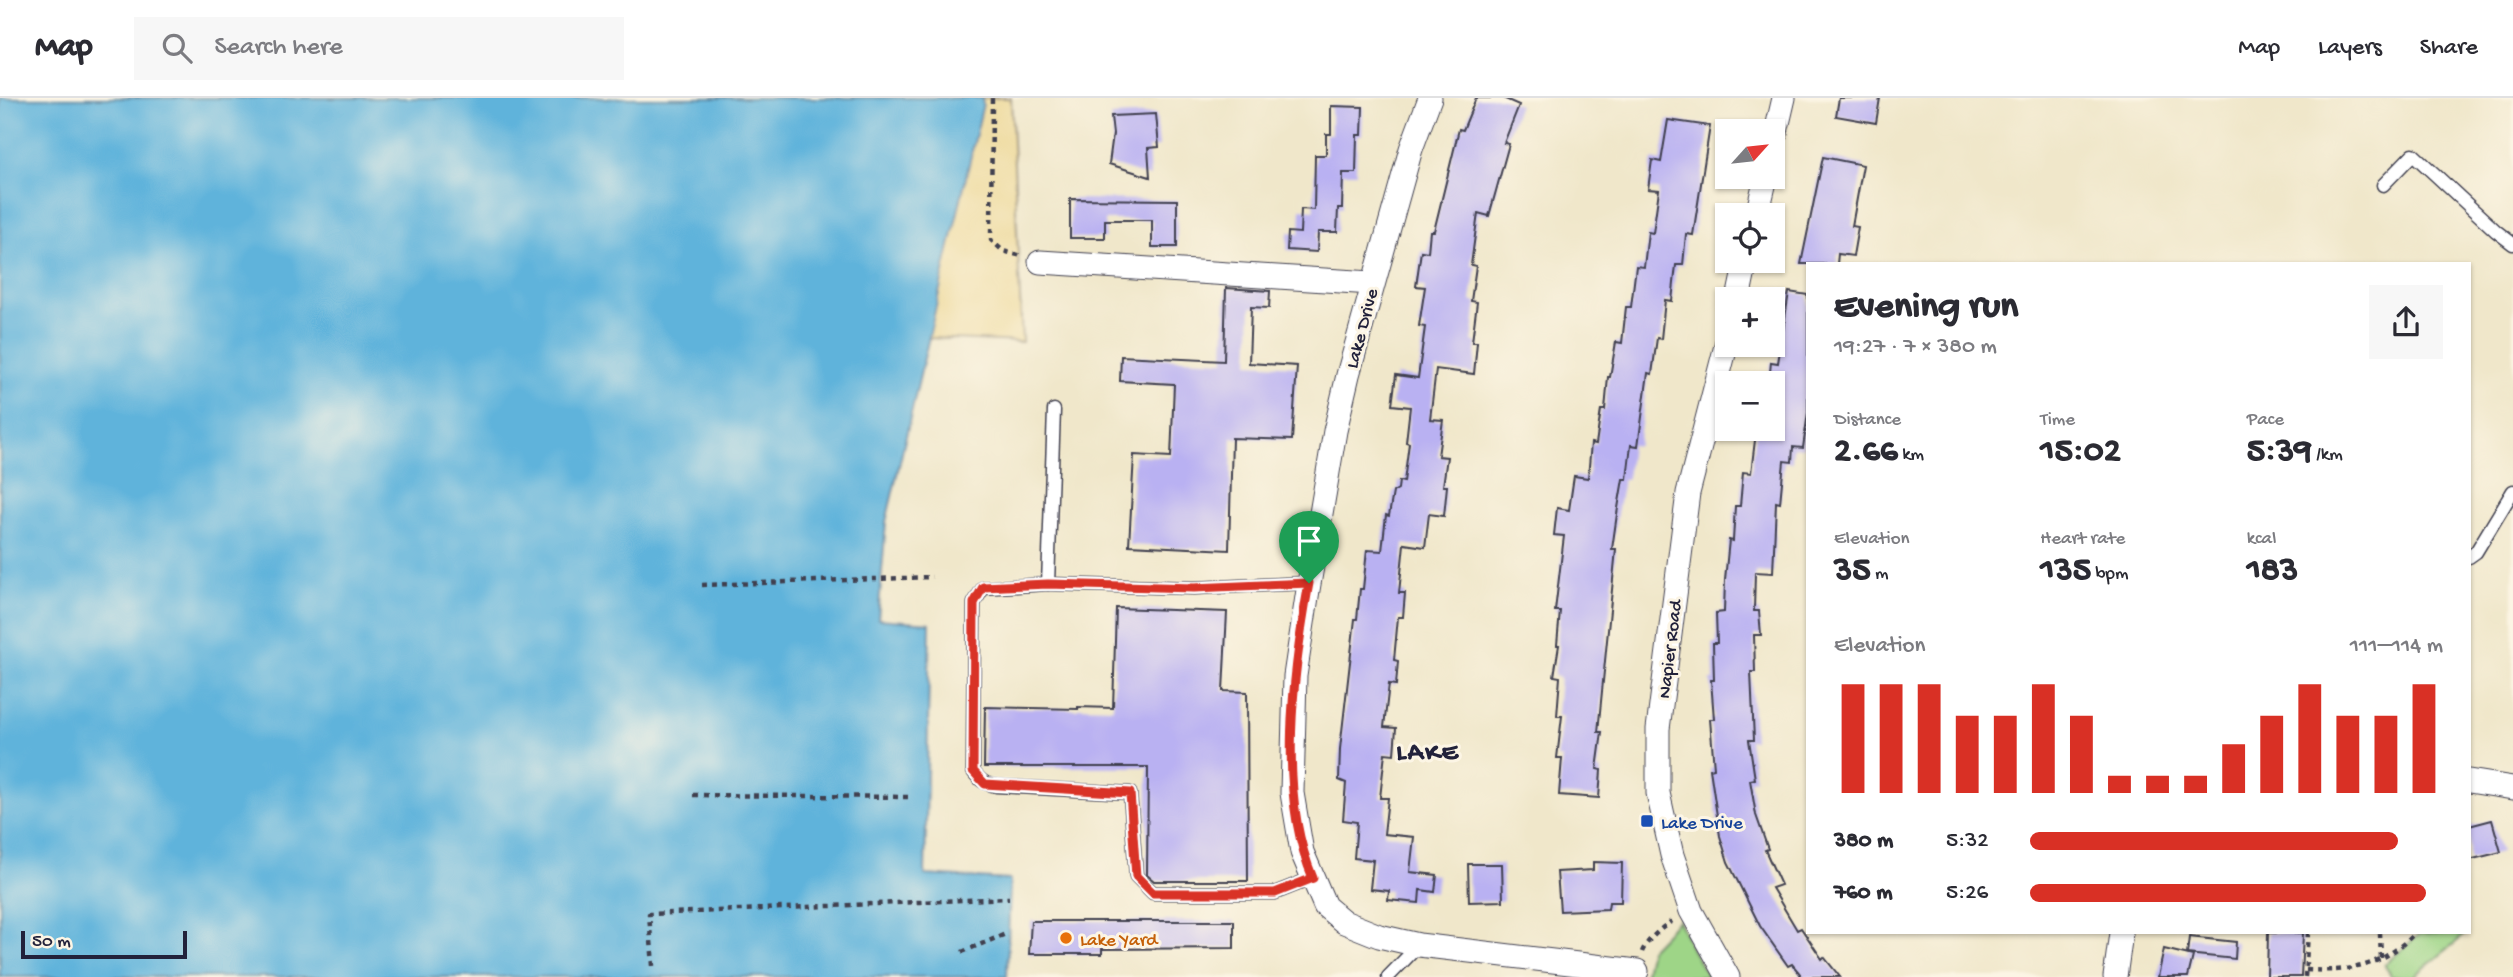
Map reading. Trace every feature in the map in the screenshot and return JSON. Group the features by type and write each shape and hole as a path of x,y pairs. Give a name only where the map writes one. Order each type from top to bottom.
{"street":[{"name":"Lake Drive","path":"1430,98 1411,149 1372,283 1335,431 1309,583 1295,676 1292,793 1302,852 1325,906 1345,922 1379,936 1419,945 1579,970 1637,971"},
{"path":"1779,119 1784,98"},
{"path":"1040,262 1372,283"},
{"name":"Napier Road","path":"1723,357 1688,494 1658,729 1658,793 1672,855 1691,911 1728,977"},
{"path":"2471,781 2513,788"},
{"path":"2115,977 2121,934"}],"lane":[{"path":"2383,185 2413,154 2513,244"},
{"path":"1048,584 1054,410"},
{"path":"2471,556 2476,552 2513,491"},
{"path":"1309,583 1194,588 1048,584 983,587 974,603 973,771 985,784 997,786 1130,793 1136,876 1153,893 1275,893 1313,878"},
{"path":"1388,977 1419,945"}],"path":[{"path":"992,98 991,240 1003,251 1040,262"},
{"path":"702,585 932,578"},
{"path":"693,795 911,797"},
{"path":"653,966 649,915 1009,898"},
{"path":"1637,971 1644,947 1664,926 1691,911"},
{"path":"962,951 1008,933"},
{"path":"2305,977 2308,934"},
{"path":"2381,934 2381,960"},
{"path":"2306,970 2353,970 2381,960 2414,934"}],"green space":[{"path":"1678,920 1708,977 1644,977 1650,949"},
{"path":"2420,934 2466,934 2413,977 2392,977 2384,965"}],"sand":[{"path":"931,98 1011,98 1022,342 905,337"}],"water":[{"path":"0,98 982,98 983,104 886,522 878,619 930,623 925,875 1010,880 1007,977 0,977"}],"building":[{"path":"1476,98 1503,98 1519,105 1504,143 1509,144 1489,216 1478,213 1471,265 1476,266 1471,301 1477,302 1472,342 1477,342 1474,374 1436,369 1430,419 1443,420 1438,456 1447,457 1443,486 1447,486 1444,516 1429,514 1425,547 1404,544 1399,593 1405,593 1403,617 1398,617 1394,660 1398,661 1396,685 1389,684 1384,727 1396,728 1394,754 1385,753 1380,798 1388,798 1384,834 1414,837 1410,872 1437,875 1435,892 1420,890 1419,903 1388,900 1389,891 1370,889 1373,860 1354,858 1357,822 1343,820 1346,783 1339,780 1340,749 1355,619 1360,589 1363,589 1367,550 1382,551 1386,515 1389,516 1393,492 1398,489 1399,481 1404,482 1410,407 1392,405 1396,375 1418,378 1425,327 1419,326 1425,287 1416,286 1421,251 1428,252 1430,231 1434,231 1459,129 1463,130"},
{"path":"1839,98 1880,98 1876,123 1836,116"},
{"path":"1331,106 1363,107 1362,135 1357,135 1356,173 1343,173 1342,208 1338,208 1337,232 1318,232 1317,252 1287,250 1288,232 1300,233 1301,209 1314,210 1315,155 1326,155 1326,134 1331,134"},
{"path":"1156,114 1159,147 1148,148 1150,177 1109,164 1113,134 1111,116"},
{"path":"1668,120 1710,126 1693,235 1686,234 1683,265 1676,265 1672,301 1665,300 1661,339 1657,338 1652,374 1648,373 1638,446 1631,445 1627,479 1623,479 1617,514 1598,732 1602,732 1597,769 1601,770 1599,798 1559,795 1562,758 1557,758 1562,716 1557,716 1560,677 1554,676 1559,645 1560,611 1555,611 1564,536 1554,535 1557,508 1569,510 1574,476 1588,478 1591,443 1596,444 1601,410 1605,410 1608,377 1616,342 1622,343 1626,307 1631,307 1636,266 1644,267 1648,232 1653,233 1659,190 1648,189 1652,160 1661,162"},
{"path":"1823,157 1863,165 1852,226 1858,227 1853,256 1838,254 1837,262 1801,264"},
{"path":"1070,199 1177,200 1177,247 1152,247 1152,220 1105,220 1105,238 1070,238"},
{"path":"1226,288 1270,291 1269,308 1251,307 1249,363 1297,366 1292,440 1232,438 1229,550 1129,545 1134,455 1171,457 1174,384 1120,381 1121,356 1224,361"},
{"path":"1789,292 1806,295 1806,427 1803,448 1793,447 1792,462 1784,461 1780,503 1776,502 1773,573 1755,572 1754,611 1759,611 1761,635 1754,635 1755,672 1751,672 1754,740 1749,740 1755,779 1750,780 1756,815 1768,849 1765,850 1781,885 1772,888 1797,930 1801,928 1822,959 1824,957 1840,977 1799,977 1801,975 1792,964 1788,966 1760,926 1728,862 1720,836 1710,769 1714,768 1710,719 1714,719 1711,680 1714,680 1713,643 1717,643 1716,613 1724,612 1729,540 1733,541 1735,506 1740,506 1743,472 1751,473 1755,441 1785,441 1785,371 1770,371 1771,362 1778,363 1779,357 1785,357 1785,318"},
{"path":"1116,608 1227,612 1223,691 1247,692 1248,881 1154,881 1147,875 1148,767 984,767 985,707 1113,708"},
{"path":"2492,820 2501,852 2471,860 2471,825"},
{"path":"1593,862 1622,863 1621,902 1609,902 1608,909 1560,911 1557,872 1593,870"},
{"path":"1468,864 1502,864 1503,901 1469,902"},
{"path":"1031,921 1234,921 1234,948 1102,949 1102,954 1029,954"},
{"path":"2268,934 2303,934 2301,977 2267,977"},
{"path":"2189,937 2236,942 2235,959 2187,954"},
{"path":"2164,949 2193,956 2188,977 2158,977"}],"place":[{"name":"Lake Drive","path":"1647,821"},
{"name":"Lake Yard","path":"1066,938"}],"district":[{"name":"LAKE","path":"1428,750"}],"route":[{"path":"1309,583 1295,676 1292,793 1302,852 1313,878 1275,893 1153,893 1136,876 1130,793 997,786 985,784 973,771 974,603 983,587 1048,584 1194,588 1309,583"}]}
